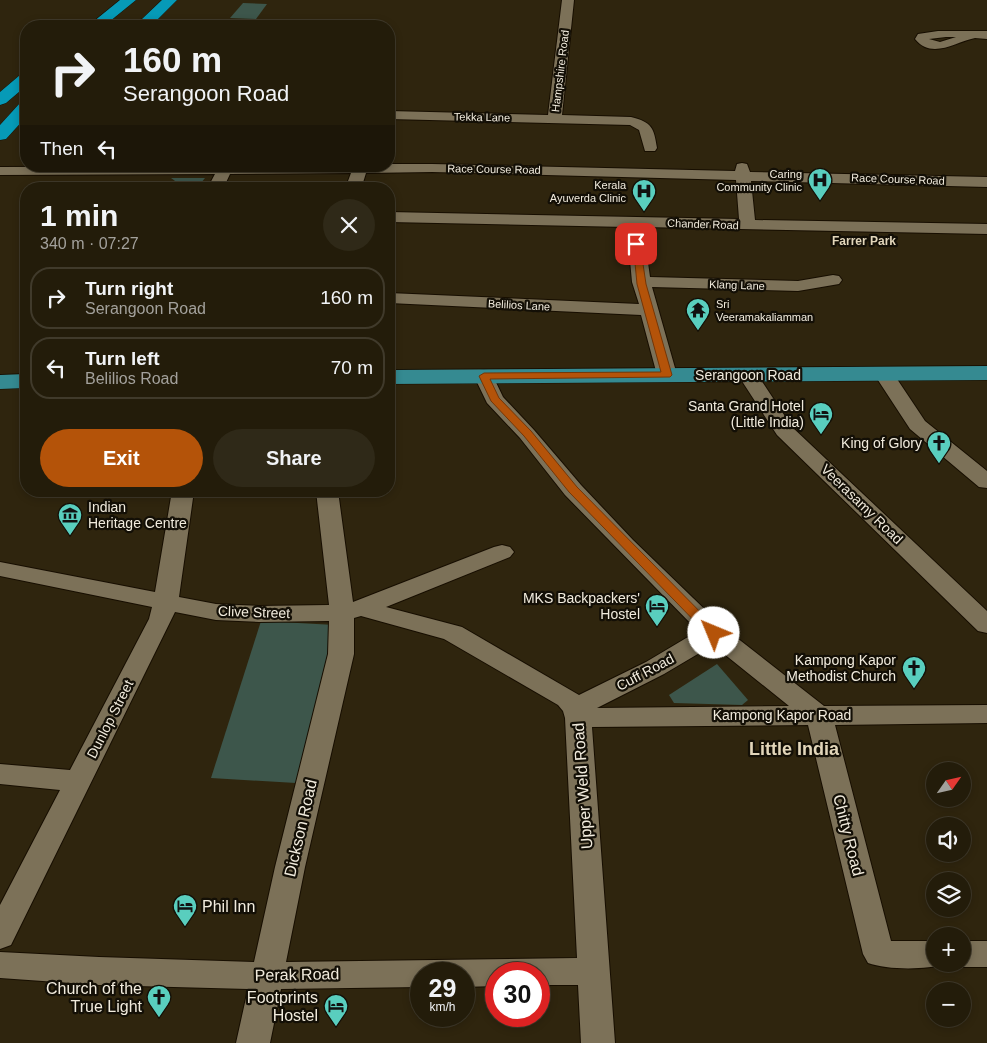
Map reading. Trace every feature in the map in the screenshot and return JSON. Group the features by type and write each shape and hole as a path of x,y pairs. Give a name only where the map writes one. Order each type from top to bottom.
{"highway":[{"path":"103,20 129,0"},
{"path":"136,20 160,0"},
{"path":"149,20 170,0"},
{"path":"0,100 20,83"},
{"path":"0,135 20,113"}],"main road":[{"name":"Serangoon Road","path":"395,377 987,373"},
{"path":"0,382 20,381"}],"street":[{"name":"Hampshire Road","path":"568,0 555,118 637,122 647,129 649,156"},
{"path":"973,35 987,35"},
{"name":"Tekka Lane","path":"395,115 555,118"},
{"name":"Tekka Lane","path":"395,119 409,115"},
{"name":"Race Course Road","path":"395,161 607,165 649,156 661,170 682,170"},
{"path":"0,161 20,162"},
{"name":"Race Course Road","path":"395,167 987,173"},
{"name":"Race Course Road","path":"0,171 20,170"},
{"path":"741,171 747,225"},
{"name":"Race Course Road","path":"741,171 987,182"},
{"name":"Chander Road","path":"395,217 987,229"},
{"path":"635,222 637,264 667,375"},
{"name":"Klang Lane","path":"641,282 798,286 833,280"},
{"name":"Belilios Lane","path":"395,298 649,310"},
{"path":"884,374 917,426 987,482"},
{"name":"Veerasamy Road","path":"748,375 784,430 987,625"},
{"path":"484,376 494,399 527,434 573,490 714,633 819,716"},
{"name":"Dunlop Street","path":"0,936 161,619 166,602 183,497"},
{"name":"Dickson Road","path":"252,1043 290,867 351,611 328,497"},
{"name":"Clive Street","path":"4,576 231,613 351,611 502,552"},
{"name":"Upper Weld Road","path":"351,611 453,633 567,698 577,713 598,1043"},
{"name":"Cuff Road","path":"577,713 714,633"},
{"name":"Kampong Kapor Road","path":"577,713 819,716 987,714"},
{"name":"Chitty Road","path":"819,716 879,954 926,954"},
{"path":"0,774 78,781"},
{"path":"971,954 987,954"},
{"name":"Perak Road","path":"0,965 99,971 268,976 594,971"}],"green space":[{"path":"243,3 267,4 256,19 230,18"},
{"path":"171,178 205,178 202,182 176,182"},
{"path":"261,621 335,625 296,783 211,778"},
{"path":"717,664 748,700 742,705 674,703 669,695"}],"place":[{"name":"Caring Community Clinic","path":"820,201"},
{"name":"Kerala Ayuverda Clinic","path":"644,212"},
{"name":"Sri Veeramakaliamman","path":"698,331"},
{"name":"Santa Grand Hotel (Little India)","path":"821,435"},
{"name":"King of Glory","path":"939,464"},
{"name":"Indian Heritage Centre","path":"70,536"},
{"name":"MKS Backpackers' Hostel","path":"657,627"},
{"name":"Kampong Kapor Methodist Church","path":"914,689"},
{"name":"Phil Inn","path":"185,927"},
{"name":"Church of the True Light","path":"159,1018"},
{"name":"Footprints Hostel","path":"336,1027"}],"district":[{"name":"Farrer Park","path":"864,241"},
{"name":"Little India","path":"794,749"}],"route":[{"path":"636,244 641,284 667,375 484,376 494,399 527,434 573,490 625,545 714,633"}]}
